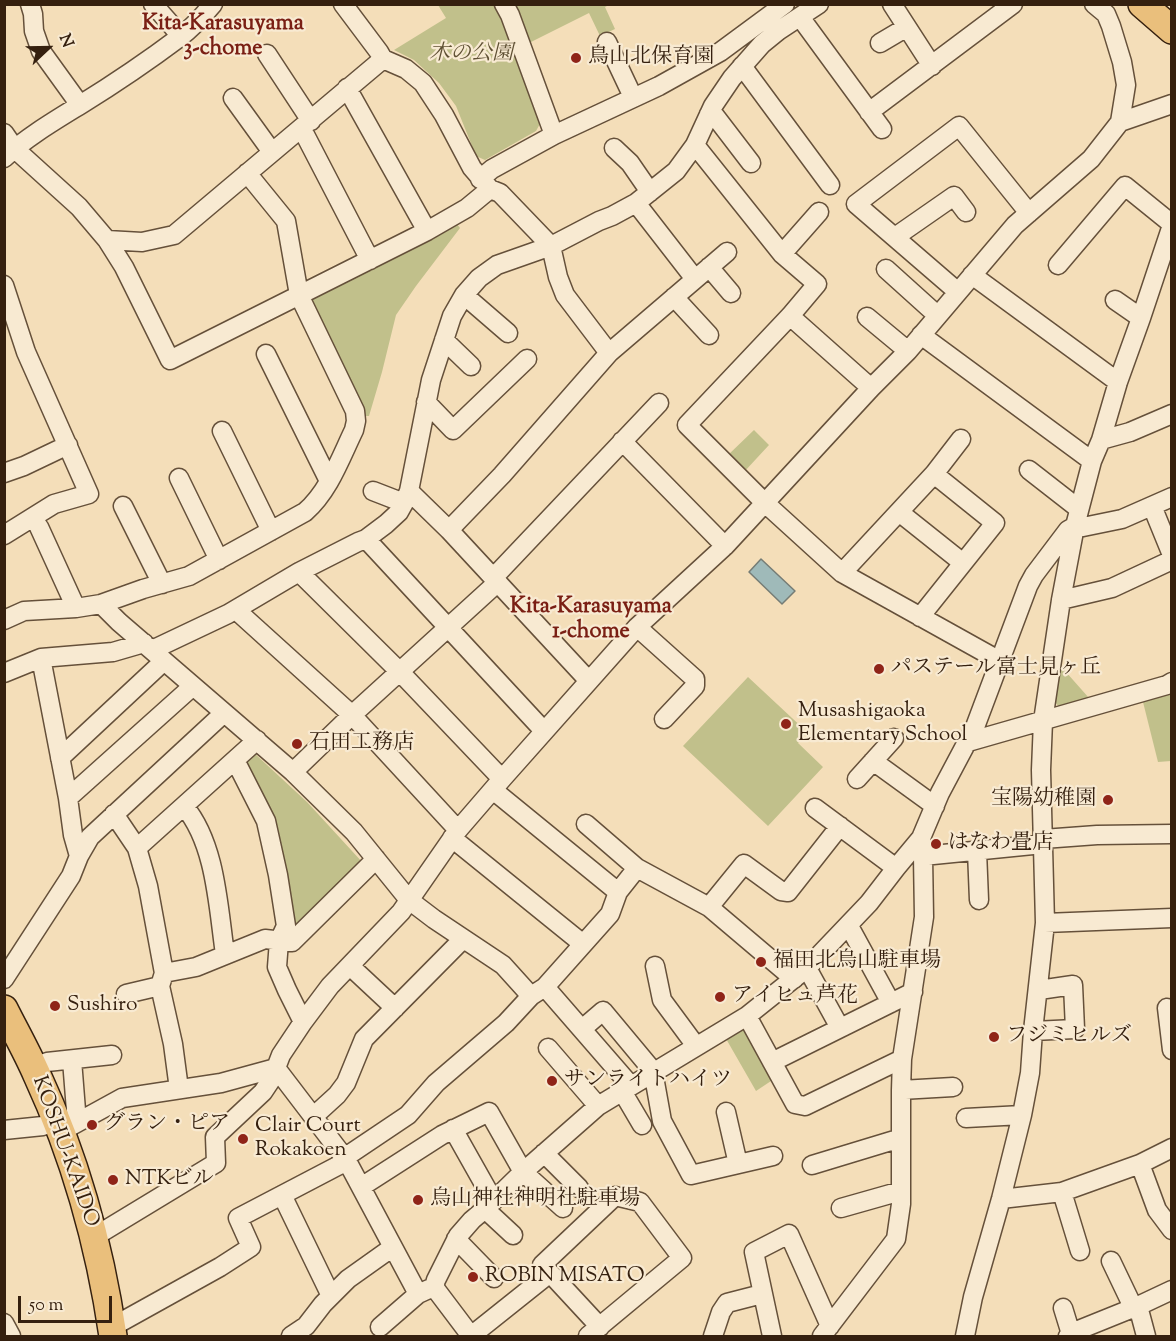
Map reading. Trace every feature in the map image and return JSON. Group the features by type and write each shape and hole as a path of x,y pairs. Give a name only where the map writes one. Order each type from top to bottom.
{"highway":[{"path":"1158,6 1172,30"},
{"name":"KOSHU-KAIDO","path":"4,1009 38,1075 76,1173 94,1237 109,1333"},
{"name":"KOSHU-KAIDO","path":"4,1038 19,1067 60,1127 66,1183 109,1333"}],"street":[{"path":"30,4 34,31 41,51 80,105"},
{"path":"153,4 181,36"},
{"path":"10,153 181,36 213,4"},
{"path":"343,4 383,59 406,69 423,83 444,115 472,168 485,184 500,193 551,246 558,277 566,296 609,352"},
{"path":"504,4 554,135"},
{"path":"60,758 153,651 236,610 299,572 366,540 399,512 407,497 431,380 452,316 464,295 479,278 497,265 551,246 612,216 643,197 676,171 695,145 713,106 742,66 778,30 819,4"},
{"path":"892,4 932,66"},
{"path":"869,112 1013,4"},
{"path":"94,1237 216,1163 216,1137 263,1092 280,1055 330,986 401,912 455,834 497,784 637,627 725,546 908,351 1015,225 1091,159 1120,122 1126,85 1122,62 1106,14 1094,4"},
{"path":"776,7 778,30"},
{"path":"4,133 10,153 79,207 106,240 124,267 170,360 427,231 467,208 485,184 492,169 554,135 659,86 720,52 776,7"},
{"path":"800,17 882,129"},
{"path":"880,43 907,27"},
{"path":"607,42 633,98"},
{"path":"267,54 306,125 370,260"},
{"path":"106,240 142,242 174,235 383,59"},
{"path":"742,66 789,122 830,185"},
{"path":"347,88 427,231"},
{"path":"233,98 272,152"},
{"path":"1120,122 1172,104"},
{"path":"710,114 715,116 751,163"},
{"path":"958,292 856,204 959,126 1029,213"},
{"path":"695,145 782,254 817,284 790,316 687,425 765,503 842,573 1000,661"},
{"path":"614,148 630,163 643,197 702,273 731,292"},
{"path":"4,620 24,611 101,604 142,589 189,576 305,512 315,503 329,481 354,430 355,411 299,295 286,221 247,173"},
{"path":"965,1336 973,1297 1023,1115 1030,1072 1045,923 1041,770 1043,721 1061,600 1077,518 1092,460 1101,440 1118,382 1172,225 1125,186 1058,265"},
{"path":"895,237 954,196 966,212"},
{"path":"782,254 819,212"},
{"path":"449,530 502,475 609,352 727,252"},
{"path":"886,269 938,315"},
{"path":"972,275 1118,382"},
{"path":"4,535 54,504 89,494 26,352 5,287"},
{"path":"464,295 508,333"},
{"path":"674,297 709,335"},
{"path":"1115,300 1141,318"},
{"path":"790,316 871,388"},
{"path":"867,317 908,351"},
{"path":"921,335 1092,460"},
{"path":"444,340 471,366"},
{"path":"266,354 329,481"},
{"path":"426,402 453,430 527,359"},
{"path":"293,772 496,580 659,403"},
{"path":"1101,440 1130,432 1172,414"},
{"path":"222,431 272,531"},
{"path":"842,573 934,474 961,439"},
{"path":"622,441 725,546"},
{"path":"6,470 24,466 68,445"},
{"path":"1029,470 1077,518 1083,527 1122,519 1172,497"},
{"path":"920,617 995,523 934,474"},
{"path":"179,478 219,560"},
{"path":"373,491 407,497 449,530 589,681"},
{"path":"123,506 162,584"},
{"path":"1152,506 1172,555"},
{"path":"899,512 963,563"},
{"path":"826,1331 896,1239 901,1204 902,1059 924,917 922,847 940,793 975,727 1028,586 1077,518"},
{"path":"39,527 76,608"},
{"path":"366,540 544,731"},
{"path":"1061,600 1112,588 1172,560"},
{"path":"299,572 400,672 497,784 618,892"},
{"path":"101,604 293,772 354,832 409,900 538,991 582,1029 627,1089 642,1125"},
{"path":"236,610 352,715 455,834 583,944"},
{"path":"637,627 695,679 695,686 664,719"},
{"path":"4,673 41,658 153,651"},
{"path":"41,658 73,835 80,856"},
{"path":"968,742 1172,682"},
{"path":"68,798 193,686"},
{"path":"4,979 71,876 90,837 224,713"},
{"path":"857,779 894,738"},
{"path":"137,848 256,740"},
{"path":"235,760 267,821 285,926 279,941 278,967 303,1022"},
{"path":"873,761 935,806"},
{"path":"184,806 200,828 213,871 225,954"},
{"path":"815,808 896,868"},
{"path":"114,814 137,848 148,886 179,1089"},
{"path":"586,824 637,868 709,906 801,974 840,1028"},
{"path":"709,906 744,864 781,891 789,892 840,826"},
{"path":"381,1327 426,1290 435,1280 456,1239 472,1220 544,1153 598,1106 652,1071 747,1016 801,974 849,926 896,868 922,847 977,851 1043,841 1172,834"},
{"path":"977,851 979,900"},
{"path":"126,994 265,939 292,942 376,860"},
{"path":"109,1333 251,1246 238,1218 346,1160 408,1115 436,1083 506,1023 583,944 610,914 618,892 637,868"},
{"path":"1045,923 1172,918"},
{"path":"849,926 891,1003"},
{"path":"314,1116 337,1095 346,1083 364,1039 463,939"},
{"path":"350,966 395,1008"},
{"path":"655,966 662,1000 696,1046"},
{"path":"1033,1031 1075,1029 1073,985 1038,990"},
{"path":"772,1062 913,992"},
{"path":"1167,1008 1172,1050"},
{"path":"582,1029 603,1011 652,1071 662,1121 691,1175 773,1156"},
{"path":"747,1016 795,1104 805,1106 902,1059"},
{"path":"548,1048 598,1106"},
{"path":"47,1062 112,1055"},
{"path":"60,1127 72,1059"},
{"path":"4,1130 60,1127 122,1098 221,1083 274,1068"},
{"path":"274,1068 314,1116 346,1160 393,1247 426,1290 471,1336 550,1273"},
{"path":"901,1090 953,1087"},
{"path":"361,1187 442,1135 489,1112 523,1172 563,1208"},
{"path":"726,1112 738,1164"},
{"path":"966,1118 1023,1115"},
{"path":"453,1129 489,1204 513,1235"},
{"path":"812,1165 901,1138"},
{"path":"1001,1199 1062,1192 1140,1164 1172,1148"},
{"path":"544,1153 579,1188"},
{"path":"1140,1164 1157,1210 1172,1230"},
{"path":"841,1208 901,1191"},
{"path":"1062,1192 1080,1251"},
{"path":"282,1195 331,1296"},
{"path":"615,1196 640,1202 682,1257 594,1332 542,1264 615,1196"},
{"path":"772,1336 754,1252 789,1234 826,1331"},
{"path":"456,1239 494,1278"},
{"path":"291,1336 306,1326 323,1304 348,1279 393,1247"},
{"path":"1111,1261 1136,1307 1146,1336"},
{"path":"1063,1308 1076,1334 1172,1290"},
{"path":"713,1336 721,1312 727,1303 762,1294"},
{"path":"4,1323 10,1336"}],"green space":[{"name":"木の公園","path":"438,5 609,5 605,7 615,29 600,36 589,13 513,51 541,122 536,131 485,160 476,156 456,106 439,83 414,60 394,50 446,18"},
{"path":"457,224 460,228 396,315 369,416 365,416 356,392 312,302 315,296"},
{"path":"754,430 769,445 744,472 727,456"},
{"path":"1058,663 1089,698 1060,708 1055,702"},
{"path":"748,677 807,732 798,743 823,767 768,826 683,746"},
{"path":"1171,690 1171,761 1158,762 1142,698"},
{"path":"253,752 307,802 363,863 291,939 244,765"},
{"path":"743,1024 777,1077 756,1091 725,1037"}],"water":[{"path":"761,559 795,591 782,604 749,572"}],"place":[{"name":"鳥山北保育園","path":"576,58"},
{"name":"パステール富士見ヶ丘","path":"879,669"},
{"name":"Musashigaoka Elementary School","path":"786,724"},
{"name":"石田工務店","path":"297,744"},
{"name":"宝陽幼稚園","path":"1108,800"},
{"name":"はなわ畳店","path":"936,844"},
{"name":"福田北烏山駐車場","path":"761,962"},
{"name":"アイヒュ芦花","path":"720,997"},
{"name":"Sushiro","path":"55,1006"},
{"name":"フジミヒルズ","path":"994,1037"},
{"name":"サンライトハイツ","path":"552,1081"},
{"name":"グラン・ピア","path":"92,1125"},
{"name":"Clair Court Rokakoen","path":"243,1139"},
{"name":"NTKビル","path":"113,1180"},
{"name":"烏山神社神明社駐車場","path":"418,1200"},
{"name":"ROBIN MISATO","path":"473,1277"}],"district":[{"name":"Kita-Karasuyama 3-chome","path":"223,38"},
{"name":"Kita-Karasuyama 1-chome","path":"591,620"}]}
